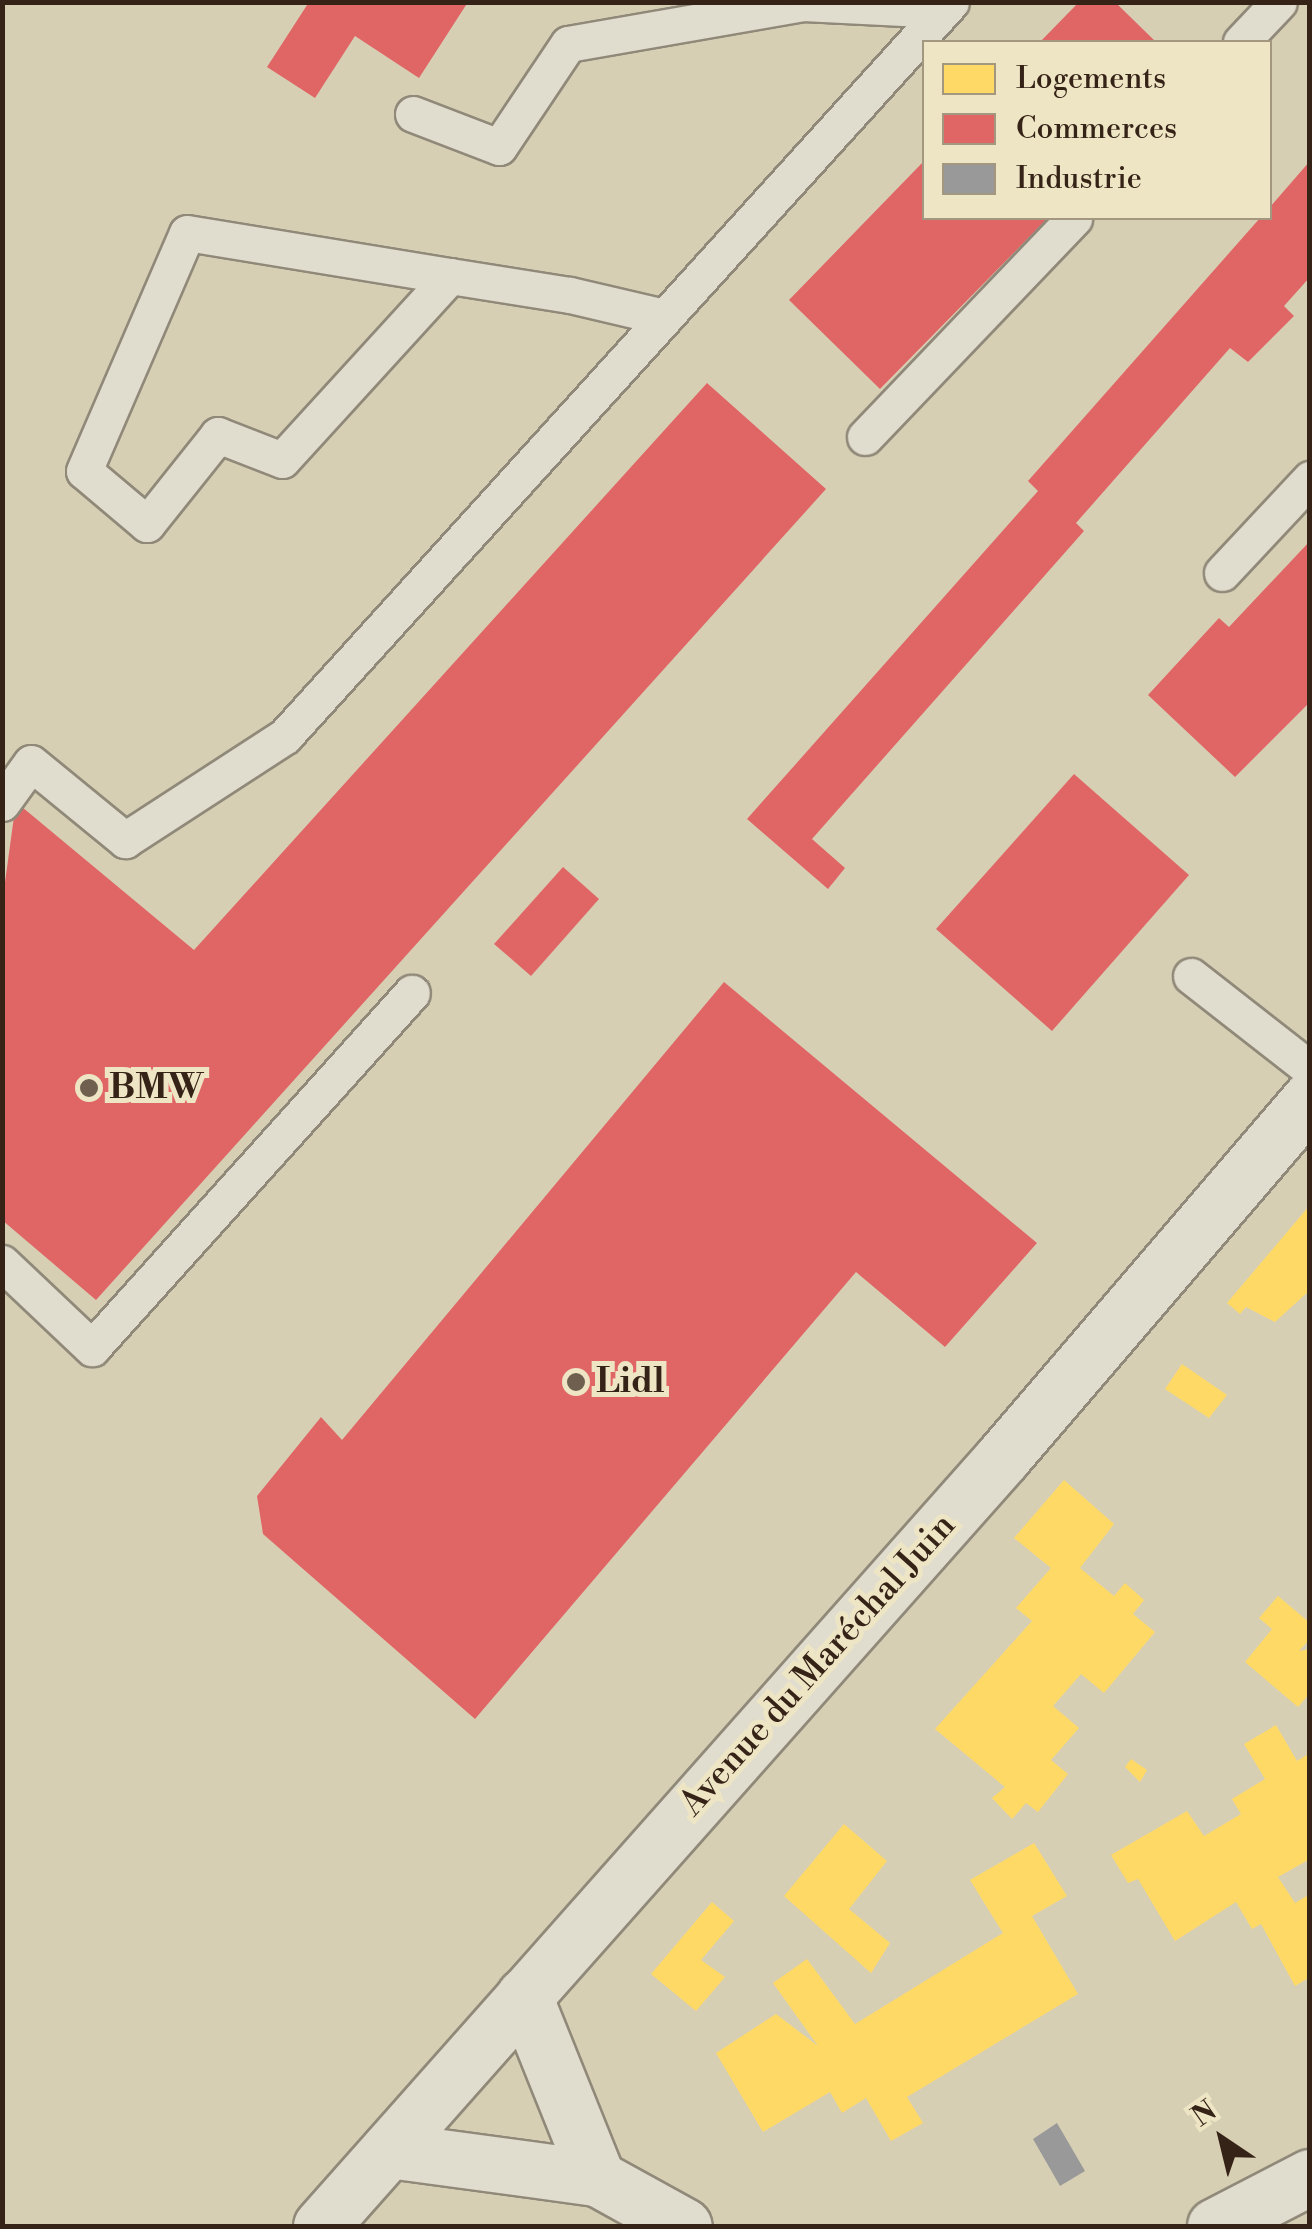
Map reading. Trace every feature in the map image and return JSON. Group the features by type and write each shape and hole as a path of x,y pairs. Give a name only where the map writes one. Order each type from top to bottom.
{"main road":[{"name":"Avenue du Maréchal Juin","path":"321,2226 1310,1099"},
{"path":"524,1996 597,2178"},
{"path":"389,2150 597,2178 684,2226"},
{"path":"1216,2226 1310,2177"}],"lane":[{"path":"1243,40 1279,2"},
{"path":"413,114 499,147 568,44 803,3 947,6"},
{"path":"2,803 30,763 125,840 284,736 947,6"},
{"path":"864,437 1072,220"},
{"path":"450,276 282,460 218,435 147,524 84,471 187,233 450,276 664,317"},
{"path":"1222,572 1310,480"},
{"path":"1191,976 1310,1069"},
{"path":"2,1263 92,1348 412,993"}],"building: Logements":[{"path":"1310,1205 1310,1290 1275,1322 1246,1307 1240,1314 1227,1303"},
{"path":"1182,1364 1227,1395 1209,1418 1165,1389"},
{"path":"1064,1480 1114,1524 1080,1568 1114,1596 1125,1583 1144,1600 1133,1614 1155,1632 1104,1693 1081,1674 1053,1706 1079,1728 1051,1760 1068,1774 1038,1812 1026,1803 1012,1819 992,1798 1005,1787 935,1729 1032,1621 1016,1608 1051,1568 1014,1538"},
{"path":"1278,1596 1310,1623 1310,1639 1299,1651 1310,1649 1310,1693 1298,1707 1245,1662 1272,1629 1259,1618"},
{"path":"1276,1725 1297,1761 1310,1753 1310,1859 1278,1877 1295,1903 1310,1894 1310,1977 1295,1986 1261,1924 1252,1929 1236,1902 1175,1941 1138,1879 1128,1883 1111,1855 1187,1811 1204,1836 1241,1814 1232,1799 1265,1779 1244,1744"},
{"path":"1131,1759 1147,1770 1140,1782 1125,1767"},
{"path":"844,1824 887,1861 849,1909 890,1943 871,1973 784,1896"},
{"path":"1034,1843 1067,1896 1032,1916 1078,1994 907,2097 923,2123 891,2141 866,2098 842,2113 830,2092 763,2132 716,2053 776,2014 818,2046 773,1983 807,1959 855,2024 1003,1933 970,1880"},
{"path":"712,1902 734,1921 701,1960 725,1977 696,2011 651,1974"}],"building: Commerces":[{"path":"309,2 468,2 419,78 355,36 315,98 267,67"},
{"path":"1079,2 1115,2 1154,40 1042,40"},
{"path":"1310,161 1310,277 1284,306 1294,316 1248,362 1230,348 1076,523 1084,531 812,839 845,868 828,889 747,819 1038,491 1028,481 1258,220 1272,220 1272,205"},
{"path":"922,163 922,220 1046,220 880,389 789,300"},
{"path":"707,383 826,489 96,1300 2,1220 2,904 16,802 194,950"},
{"path":"1310,541 1310,702 1235,777 1148,695 1219,618 1229,627"},
{"path":"1074,774 1189,875 1052,1031 936,929"},
{"path":"563,867 599,899 531,976 494,944"},
{"name":"Lidl","path":"724,982 1037,1243 945,1347 856,1272 475,1719 263,1534 257,1496 321,1417 342,1440"}],"building: Industrie":[{"path":"1057,2123 1085,2171 1060,2186 1033,2139"}],"place":[{"name":"BMW","path":"89,1088"},
{"name":"Lidl","path":"576,1382"}]}
